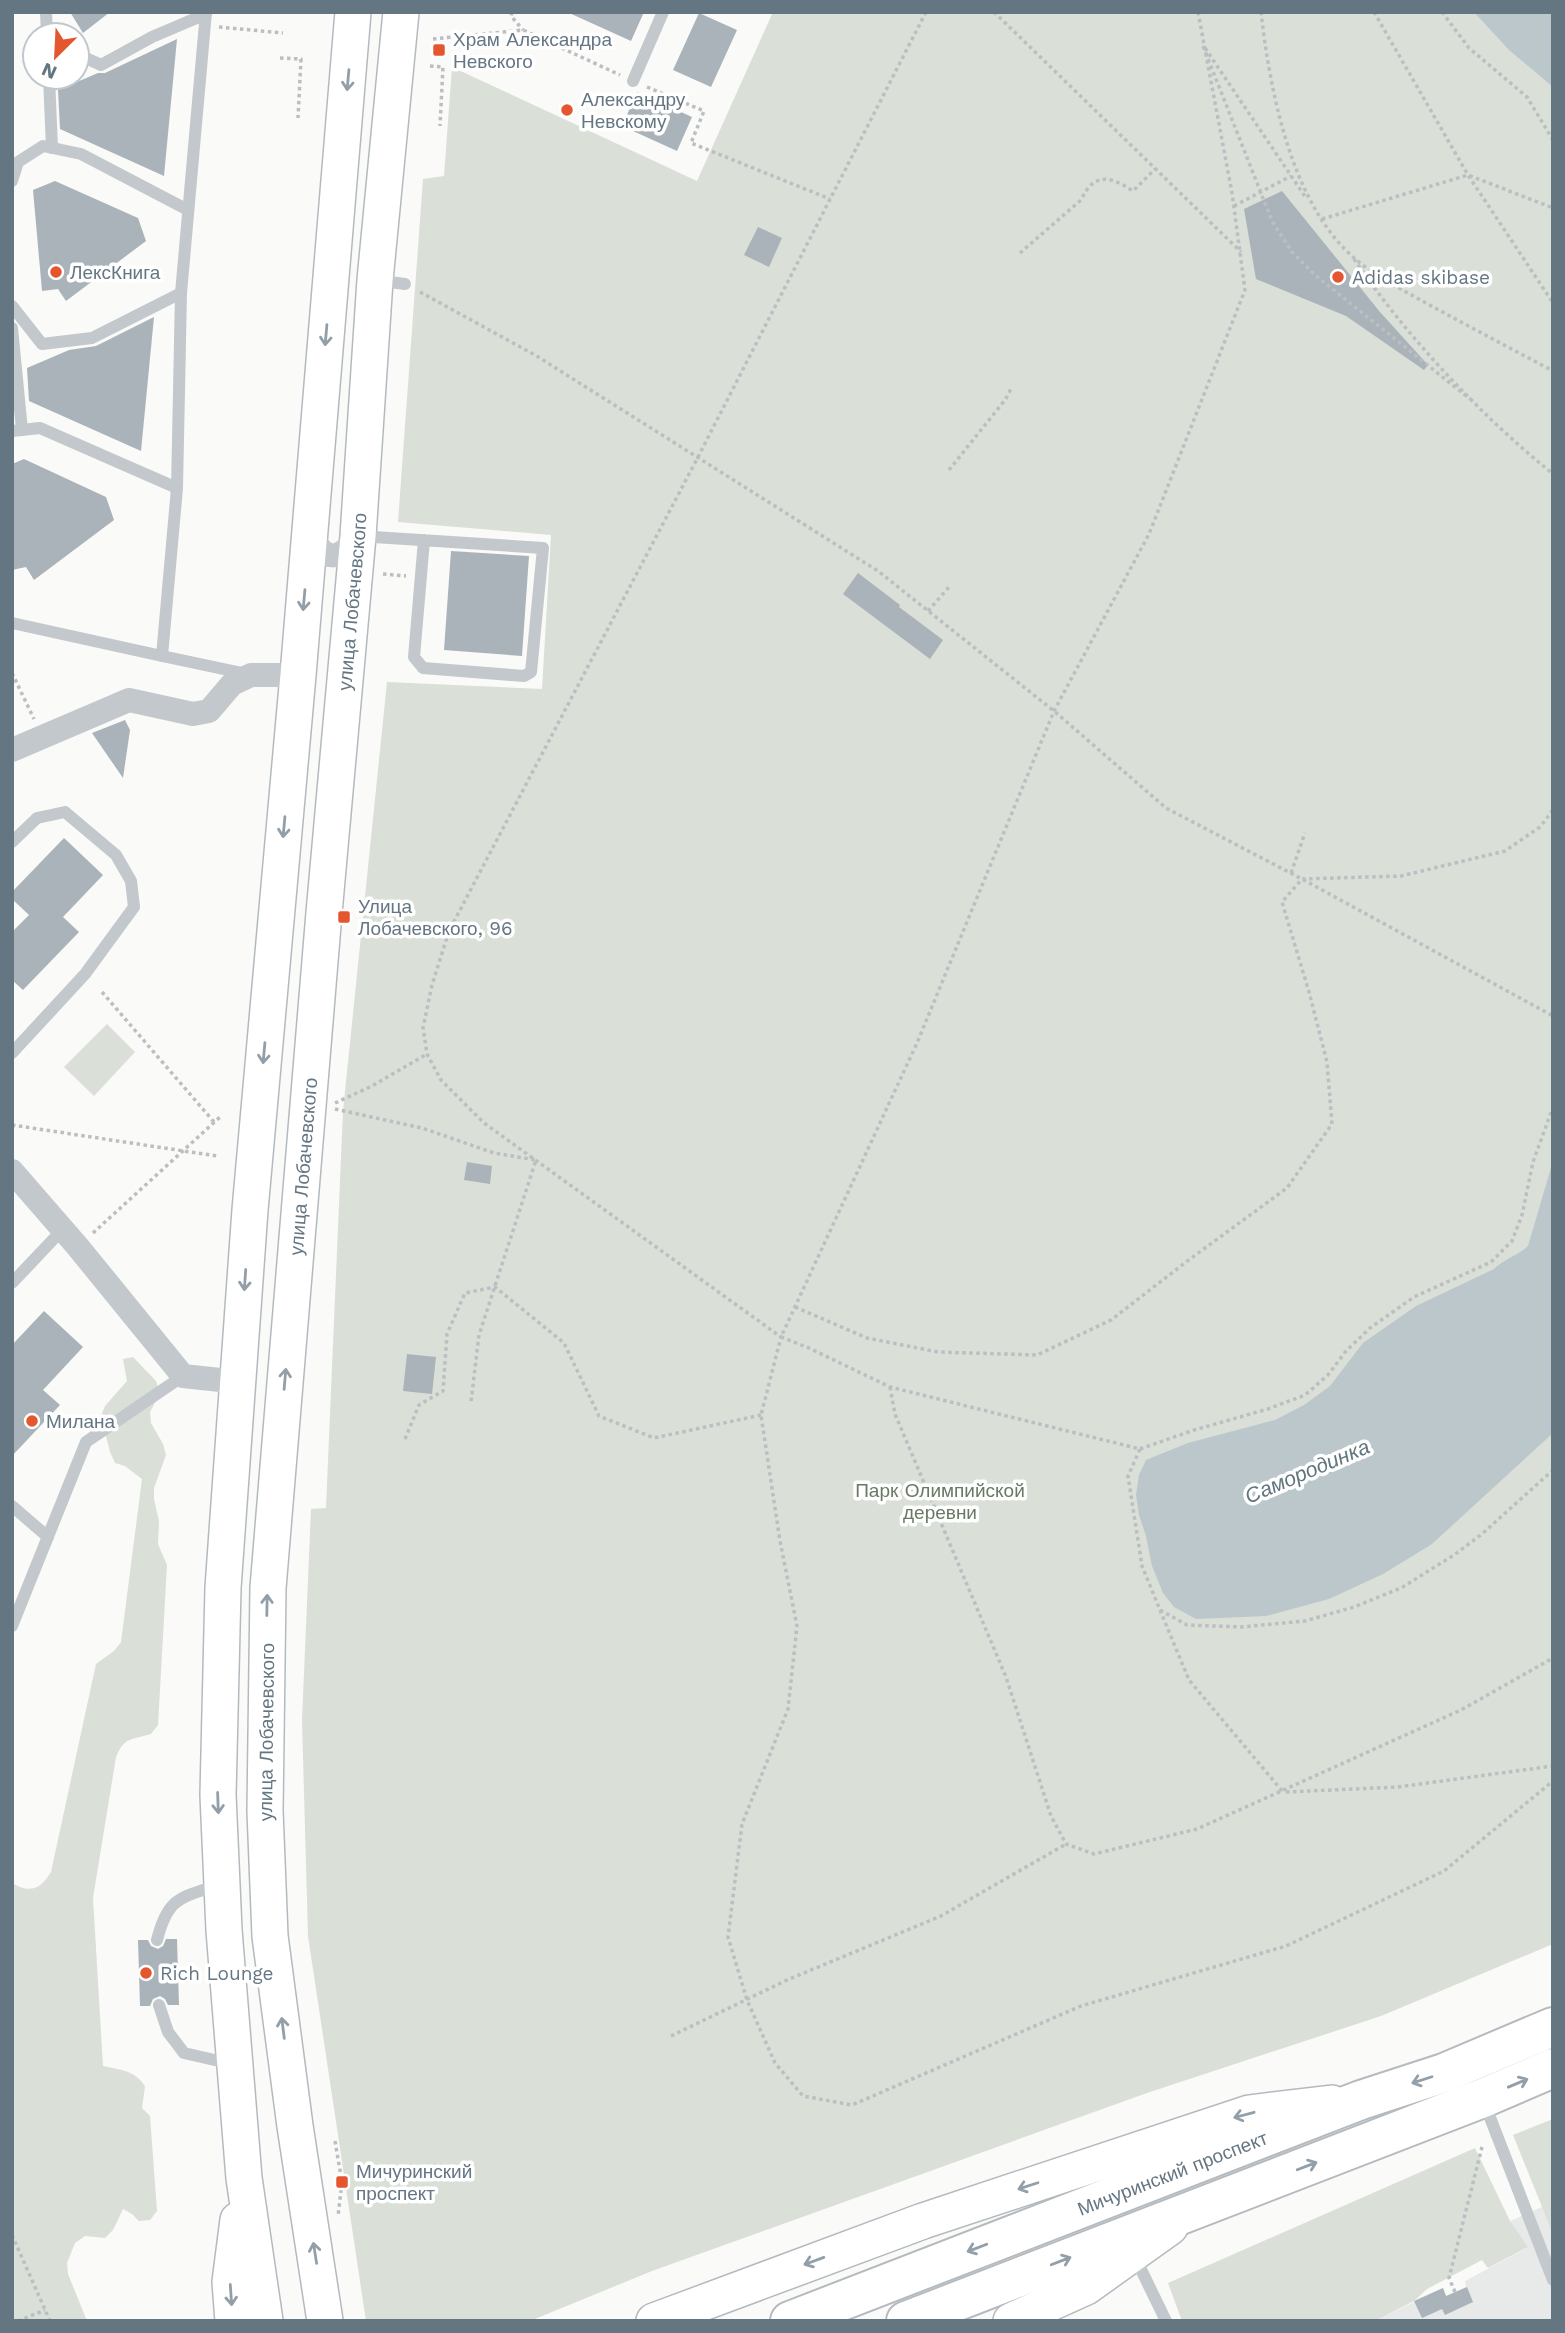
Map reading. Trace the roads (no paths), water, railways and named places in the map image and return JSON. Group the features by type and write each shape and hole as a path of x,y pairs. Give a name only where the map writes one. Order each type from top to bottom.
{"main road":[{"path":"265,2321 244,2178 222,1884 218,1795 223,1588 250,1210 353,12"},
{"name":"улица Лобачевского","path":"325,2321 295,2126 270,1936 265,1811 267,1601 358,536 390,282 401,12"},
{"name":"Мичуринский проспект","path":"790,2321 1360,2100 1444,2073 1553,2027"},
{"path":"906,2321 1483,2098 1553,2068"},
{"path":"654,2321 923,2221 1249,2113 1360,2100"},
{"path":"233,2321 230,2281 244,2178"},
{"path":"1011,2321 1086,2287 1197,2208"}],"street":[{"path":"310,532 322,552 332,556 349,548 358,536"},
{"path":"12,750 129,700 193,714 209,711 232,684 251,675 298,675"},
{"path":"12,1171 71,1238 183,1376 239,1382"}],"lane":[{"path":"633,81 663,12"},
{"path":"91,60 102,65 152,37 206,17 181,293 177,488 162,656"},
{"path":"50,91 52,148"},
{"path":"12,181 18,162 43,146 81,155 188,210"},
{"path":"12,306 42,344 92,338 181,293"},
{"path":"12,328 17,430 40,428 177,488"},
{"path":"358,536 425,540 543,548 531,672 524,676 423,668 414,657 425,540"},
{"path":"12,623 251,675"},
{"path":"12,842 37,818 65,812 116,855 131,881 134,907 85,974 12,1053"},
{"path":"12,1283 71,1238"},
{"path":"12,1626 86,1442 183,1376"},
{"path":"12,1506 48,1537"},
{"path":"157,1940 167,1914 178,1899 222,1884"},
{"path":"159,2005 168,2032 184,2053 235,2065"},
{"path":"1483,2098 1553,2280"},
{"path":"1133,2253 1166,2321"}],"water":[{"path":"1474,12 1553,12 1553,87 1509,50"},
{"name":"Самородинка","path":"1553,1161 1553,1433 1432,1544 1383,1574 1329,1599 1266,1616 1196,1619 1174,1607 1163,1593 1152,1566 1139,1515 1136,1495 1139,1475 1146,1460 1188,1443 1275,1420 1304,1405 1330,1386 1363,1343 1416,1306 1494,1269 1524,1249 1528,1246"}],"place":[{"name":"Храм Александра Невского","path":"439,50"},
{"name":"Александру Невскому","path":"567,110"},
{"name":"ЛексКнига","path":"56,272"},
{"name":"Adidas skibase","path":"1338,277"},
{"name":"Улица Лобачевского, 96","path":"344,917"},
{"name":"Милана","path":"32,1421"},
{"name":"Rich Lounge","path":"146,1973"},
{"name":"Мичуринский проспект","path":"342,2182"}],"park label":[{"name":"Парк Олимпийской деревни","path":"940,1501"}]}
